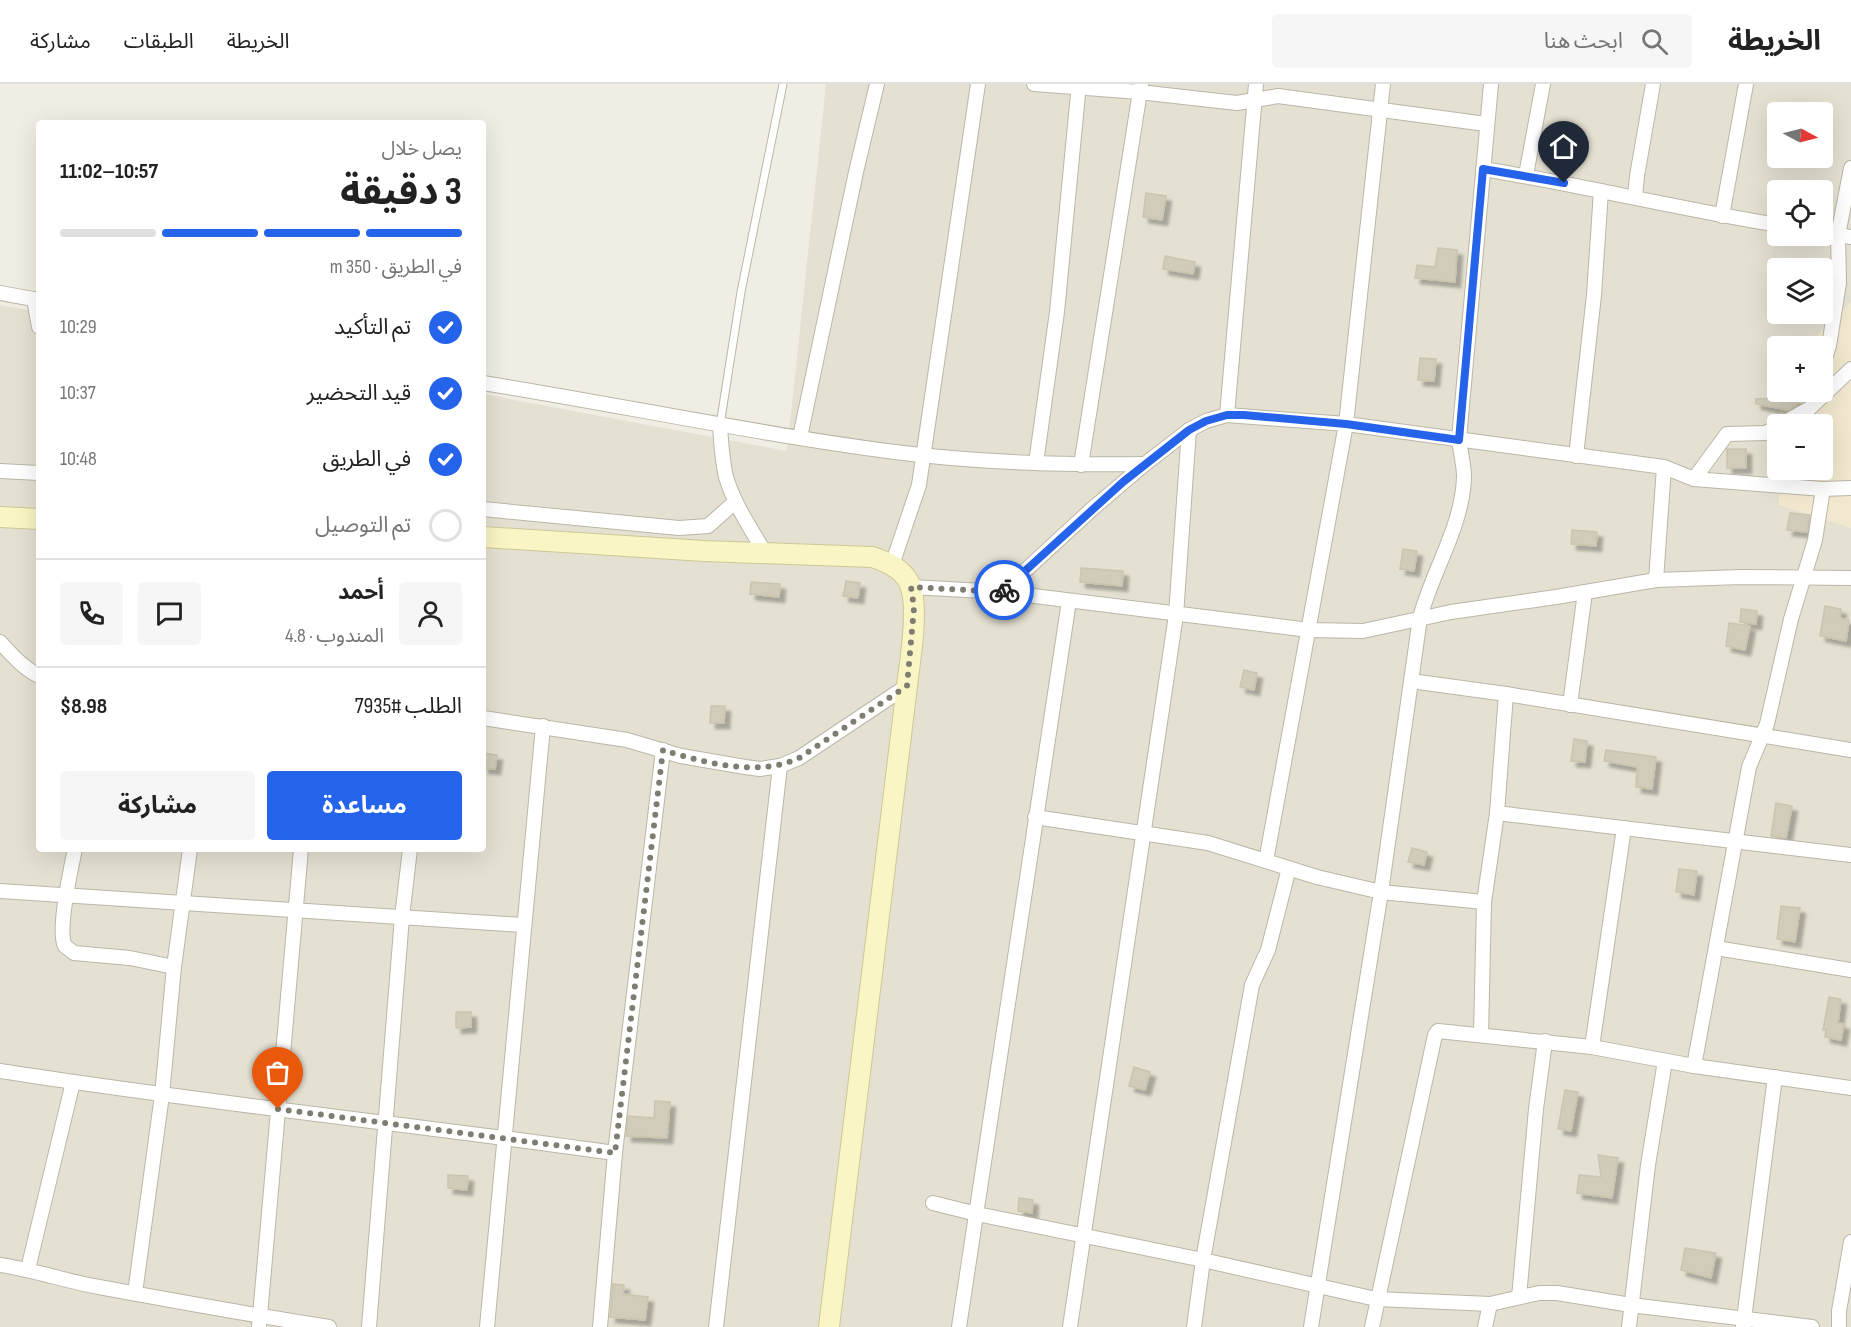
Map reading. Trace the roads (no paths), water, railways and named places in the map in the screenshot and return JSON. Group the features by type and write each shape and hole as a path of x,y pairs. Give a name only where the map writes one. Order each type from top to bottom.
{"main road":[{"path":"0,517 36,519"},
{"path":"486,541 872,557 892,565 907,578 911,587 914,608 907,686 829,1327"}],"street":[{"path":"800,437 877,84"},
{"path":"892,565 915,501 924,455 978,84"},
{"path":"1034,84 1140,88 1237,103 1254,101 1267,96 1278,96 1486,124"},
{"path":"1227,415 1256,84"},
{"path":"1266,861 1346,424 1383,84"},
{"path":"1311,1327 1381,892 1420,618 1426,594 1458,510 1464,476 1459,440 1491,84"},
{"path":"1526,175 1543,84"},
{"path":"1635,197 1653,84"},
{"path":"1722,216 1746,84"},
{"path":"1036,463 1058,312 1079,86"},
{"path":"1081,465 1140,88"},
{"path":"1831,336 1845,236 1851,168"},
{"path":"1483,169 1526,175 1767,223"},
{"path":"1576,456 1594,295 1601,191"},
{"path":"0,293 36,300"},
{"path":"1800,414 1810,408 1851,369"},
{"path":"486,384 720,425 924,455 1081,465 1145,464"},
{"path":"1810,408 1812,402"},
{"path":"1002,592 1092,508 1145,464 1189,430 1206,421 1227,415 1346,424 1664,467 1694,479 1823,489 1851,488"},
{"path":"720,425 726,476 735,502 765,553"},
{"path":"1070,1327 1176,615 1189,430"},
{"path":"1694,479 1727,434 1767,433"},
{"path":"1656,580 1664,467"},
{"path":"0,471 36,473"},
{"path":"1694,1066 1749,767 1767,724 1791,619 1815,540 1823,489"},
{"path":"486,509 680,528 708,526 735,502"},
{"path":"911,587 1002,592 1309,630 1364,631 1420,618 1656,580 1722,577 1851,578"},
{"path":"1569,705 1584,592"},
{"path":"959,1327 1069,601"},
{"path":"1,647 36,674"},
{"path":"1412,681 1851,750"},
{"path":"486,718 627,740 695,759 760,769 780,766 799,758 907,686"},
{"path":"1481,1035 1484,902 1497,813 1506,694"},
{"path":"487,1327 543,726"},
{"path":"600,1327 615,1153 663,750"},
{"path":"716,1327 780,766"},
{"path":"1497,813 1851,855"},
{"path":"1035,817 1208,843 1317,877 1381,892 1484,902"},
{"path":"1592,1047 1624,828"},
{"path":"74,852 62,942 69,951 130,958 174,967"},
{"path":"135,1293 162,1095 174,967 190,852"},
{"path":"259,1322 301,852"},
{"path":"369,1327 402,917 410,852"},
{"path":"1194,1327 1203,1260 1252,985 1268,950 1288,868"},
{"path":"0,891 523,925"},
{"path":"1716,948 1851,970"},
{"path":"1372,1327 1376,1299 1435,1035 1440,1030 1592,1047 1694,1066 1851,1088"},
{"path":"1519,1297 1536,1109 1545,1041"},
{"path":"1629,1327 1647,1165 1665,1060"},
{"path":"0,1071 162,1095 615,1153"},
{"path":"1743,1323 1775,1077"},
{"path":"27,1269 73,1082"},
{"path":"933,1203 1376,1299 1490,1304 1519,1297 1557,1293 1743,1323 1812,1327"},
{"path":"1839,1327 1845,1312 1851,1242"},
{"path":"0,1265 27,1269 96,1287 135,1293 259,1322 329,1327"},
{"path":"1485,1327 1490,1304"}],"lane":[{"path":"720,425 741,292 783,84"}]}
